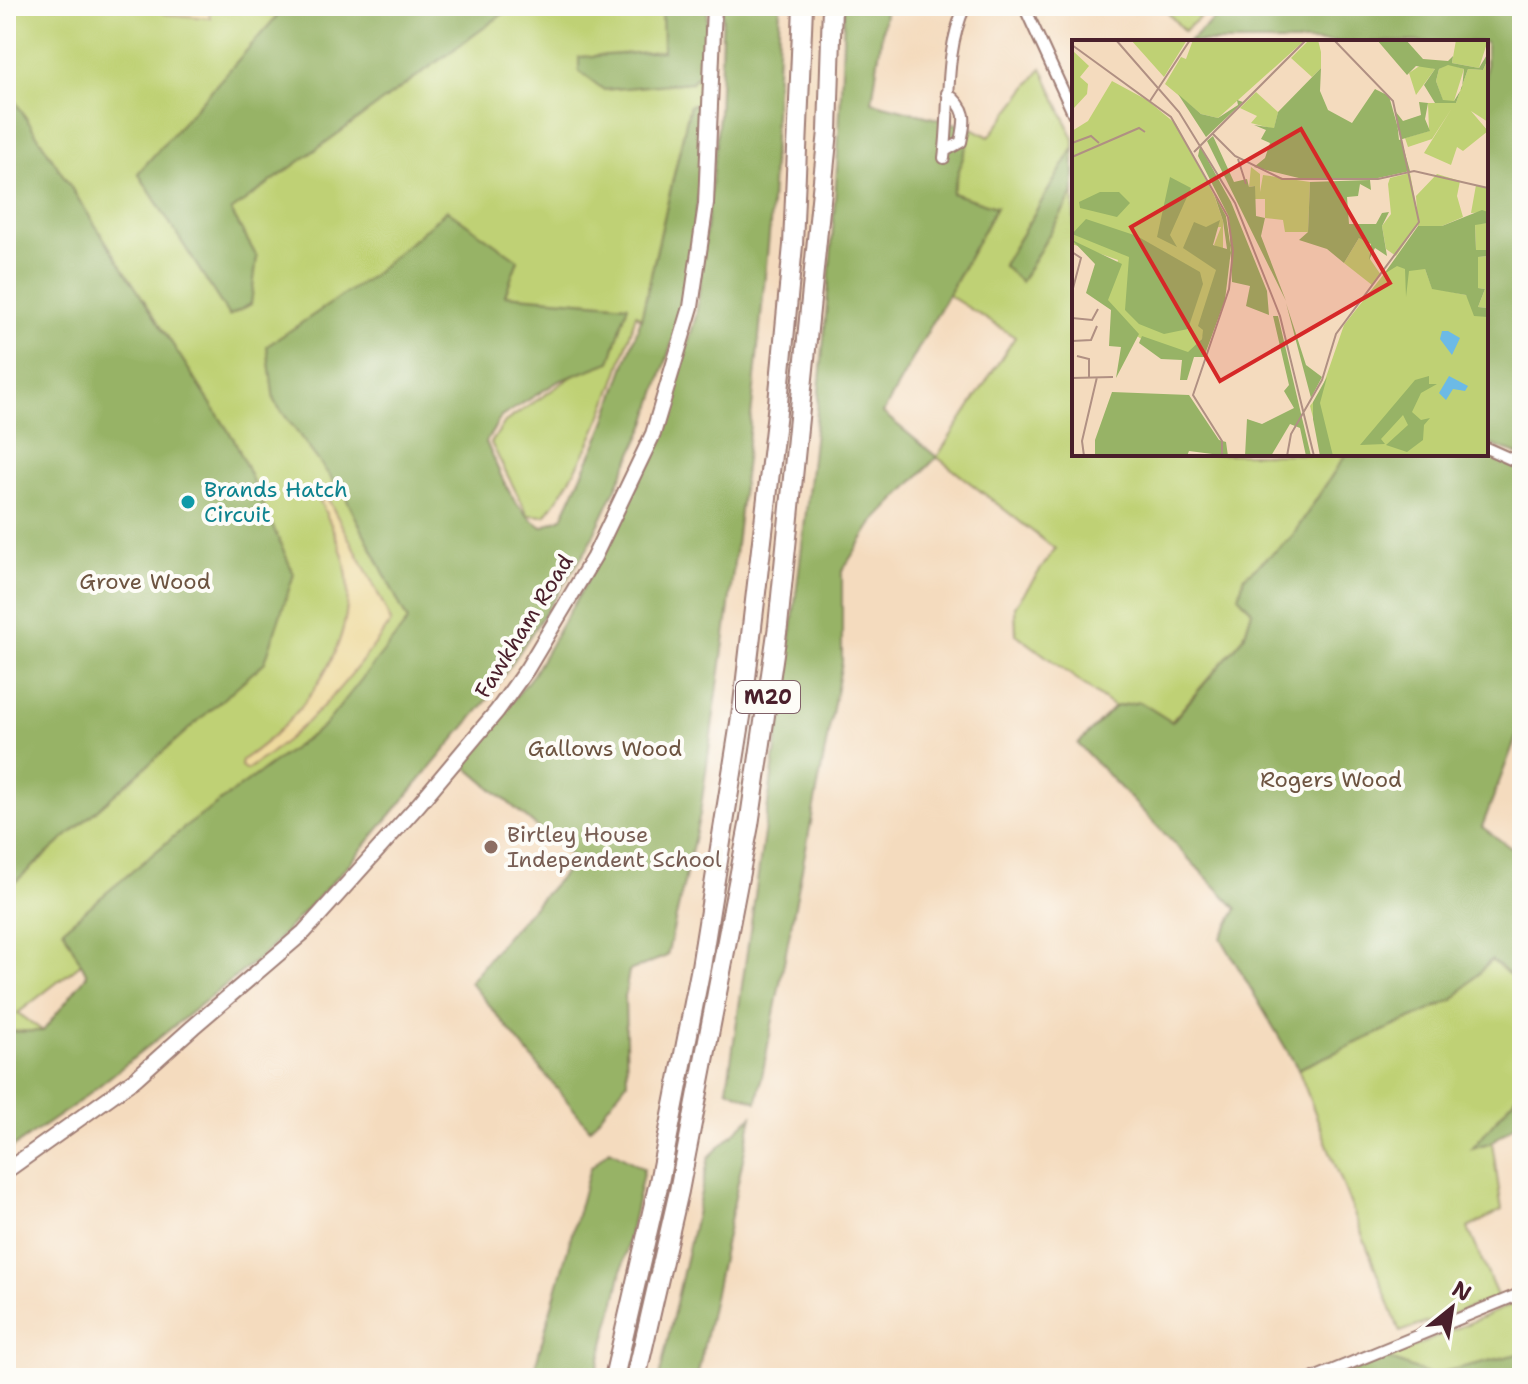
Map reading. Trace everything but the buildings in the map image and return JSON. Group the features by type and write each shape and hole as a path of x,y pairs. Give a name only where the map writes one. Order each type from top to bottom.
{"highway":[{"name":"M20","path":"614,1378 659,1182 692,1013 743,704 793,245 803,6"},
{"name":"M20","path":"636,1378 679,1191 749,825 773,657 800,422 828,131 832,6"}],"street":[{"name":"Fawkham Road","path":"6,1171 135,1079 304,932 419,804 497,711 527,669 594,557 653,434 691,307 706,204 714,6"},
{"path":"947,93 961,103 965,121 961,142 944,155 947,93 949,57 957,23 965,6"},
{"path":"1024,6 1072,111"},
{"path":"1488,449 1522,464"},
{"path":"1314,1378 1522,1293"}],"green space":[{"name":"Brands Hatch Circuit","path":"6,6 676,6 692,82 704,68 702,104 690,105 641,319 636,314 600,420 561,494 545,516 528,515 491,443 505,422 605,354 494,296 430,596 284,805 18,1013 43,1031 6,1032"},
{"path":"286,6 514,6 231,211 257,257 251,304 229,316 138,173"},
{"path":"662,6 708,6 704,68 692,82 604,90 579,71 579,57 663,51"},
{"name":"Gallows Wood","path":"723,6 780,6 770,225 728,614 700,814 667,956 629,971 625,995 627,1082 590,1129 470,982 505,938 576,860 464,765 534,673 598,562 660,439 696,316 719,116"},
{"path":"844,6 886,6 872,102 972,128 952,193 996,207 883,413 937,457 873,523 842,571 842,662 757,1102 727,1089 802,549 817,414 839,142"},
{"path":"1162,6 1213,6 1184,31"},
{"path":"1229,6 1522,6 1522,456 1488,444 1488,40 1190,40"},
{"path":"1042,68 1072,135 1072,151 1003,265 1021,281 1072,195 1072,456 1345,456 1291,538 1244,577 1252,611 1244,637 1171,722 1140,702 1114,707 1016,634 1015,606 1055,549 937,457 1015,337 948,295 996,207 951,193 972,128 989,137"},
{"name":"Grove Wood","path":"6,87 235,441 294,574 265,662 6,890"},
{"path":"702,104 699,187 687,296 646,424 587,549 489,698 351,862 263,955 76,1104 6,1152 6,1032 43,1031 87,975 63,929 184,828 325,725 408,621 346,498 274,401 267,346 373,275 447,210 518,260 505,295 628,305 610,362 559,381 501,417 486,442 514,500 531,519 542,527 562,518 602,431 641,319 690,105"},
{"path":"1072,151 1072,195 1021,282 1003,265"},
{"name":"Rogers Wood","path":"1345,456 1488,456 1522,470 1522,722 1482,827 1522,856 1522,985 1491,960 1453,1000 1298,1069 1221,938 1237,909 1078,744 1114,707 1140,702 1172,722 1244,637 1252,611 1239,597 1244,577 1291,538"},
{"path":"1491,960 1522,984 1522,1089 1474,1147 1492,1142 1502,1210 1468,1228 1498,1298 1400,1332 1298,1069 1453,1000"},
{"path":"1522,1089 1522,1119 1492,1142 1472,1148"},
{"path":"752,1116 697,1378 659,1378 709,1157"},
{"path":"610,1150 644,1169 595,1378 532,1378 590,1168"},
{"path":"1522,1300 1522,1378 1342,1378"},
{"path":"1522,1353 1522,1378 1336,1378 1386,1358 1430,1375"}],"sand":[{"path":"152,6 208,6 210,18 166,14"},
{"path":"327,497 391,622 326,703 289,739 246,770 241,766 242,760 265,743 306,700 336,650 348,593 345,564 320,501"}],"place":[{"name":"Brands Hatch Circuit","path":"188,502"},
{"name":"Birtley House Independent School","path":"491,847"}]}
